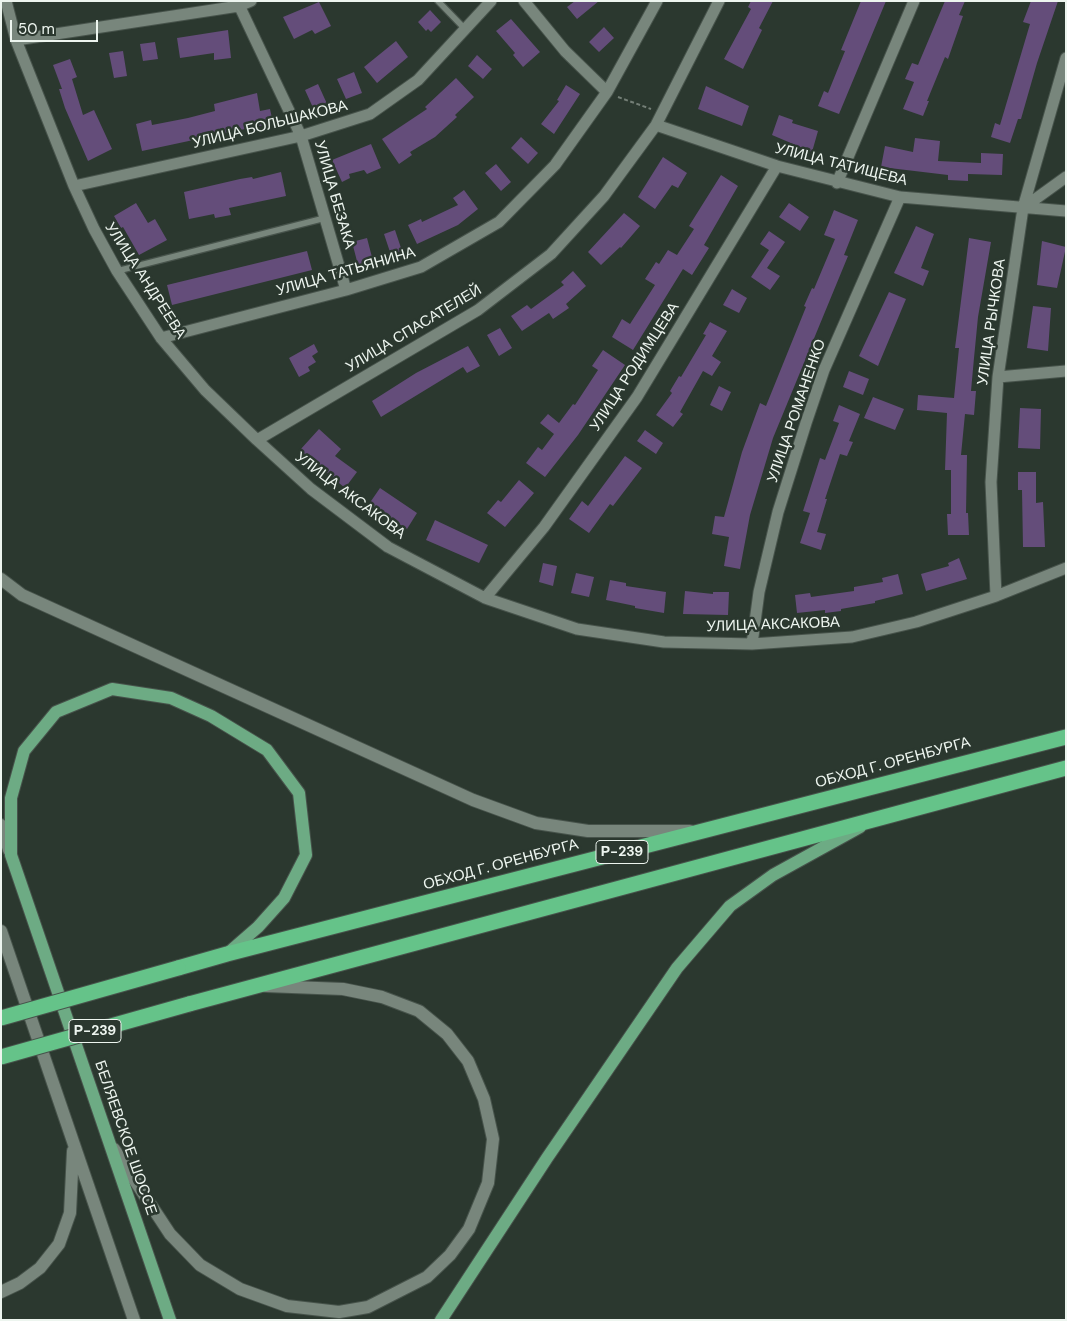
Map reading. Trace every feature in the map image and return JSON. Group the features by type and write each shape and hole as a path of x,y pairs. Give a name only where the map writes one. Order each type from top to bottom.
{"highway":[{"name":"ОБХОД Г. ОРЕНБУРГА","path":"1,1018 227,954 1066,737"},
{"name":"Р-239","path":"1,1057 189,1004 263,986 1066,768"}],"main road":[{"path":"1,579 31,599 473,800 536,823 588,832 702,831"},
{"path":"11,855 11,798 24,751 56,712 112,690 171,698 210,716 267,750 299,793 306,855 284,898 258,927 227,954"},
{"path":"441,1320 536,1175 672,976 730,906 773,875 872,821"},
{"name":"БЕЛЯЕВСКОЕ ШОССЕ","path":"1,825 170,1320"},
{"path":"1,931 134,1320"},
{"path":"108,1139 165,1228 200,1265 240,1289 287,1306 339,1312 368,1306 428,1277 450,1255 469,1229 488,1183 493,1139 484,1099 468,1061 447,1034 419,1011 391,1000 343,989 263,986"},
{"path":"1,1292 20,1284 40,1268 59,1244 70,1213 74,1143"}],"street":[{"name":"УЛИЦА АНДРЕЕВА","path":"6,1 16,40 74,186 94,229 117,271 161,338 205,390 257,440"},
{"path":"16,40 251,1"},
{"name":"УЛИЦА БОЛЬШАКОВА","path":"74,186 301,136 370,114 418,80 491,1"},
{"path":"524,1 565,51 606,92"},
{"name":"УЛИЦА ТАТЬЯНИНА","path":"161,338 346,290 422,267 499,222 555,166 606,92 657,1"},
{"name":"УЛИЦА СПАСАТЕЛЕЙ","path":"257,440 478,310 551,254 604,196 656,125 718,1"},
{"path":"838,183 914,1"},
{"name":"УЛИЦА БЕЗАКА","path":"238,4 301,136 346,290"},
{"name":"УЛИЦА РЫЧКОВА","path":"996,596 991,482 998,377 1023,208 1066,58"},
{"name":"УЛИЦА ТАТИЩЕВА","path":"656,125 777,166 838,183 900,197 1066,211"},
{"name":"УЛИЦА РОДИМЦЕВА","path":"485,598 544,527 637,397 777,166"},
{"path":"1023,208 1066,177"},
{"name":"УЛИЦА РОМАНЕНКО","path":"752,644 759,592 778,512 806,424 824,370 900,197"},
{"path":"998,377 1066,371"},
{"name":"УЛИЦА АКСАКОВА","path":"257,440 311,489 388,547 485,598 577,629 664,642 752,644 852,637 916,622 996,596 1066,568"}],"lane":[{"path":"438,1 465,29"},
{"path":"117,271 325,218"}],"path":[{"path":"606,92 662,113"}],"building":[{"path":"575,1 599,1 577,19 567,7"},
{"path":"751,1 773,1 759,28 762,30 743,69 724,59 751,9 748,7"},
{"path":"861,1 886,1 839,114 818,106 824,91 828,93 845,51 841,50"},
{"path":"945,1 965,1 959,15 963,16 948,59 945,57 923,116 903,109 914,82 905,79 912,63 918,65"},
{"path":"1031,1 1058,1 1021,119 1018,119 1010,143 991,137 995,123 1000,125 1030,24 1023,22"},
{"path":"319,2 331,26 315,34 312,30 294,39 283,17"},
{"path":"430,10 441,22 431,32 428,29 426,31 418,22"},
{"path":"511,19 540,52 523,67 513,55 515,53 496,31"},
{"path":"604,27 614,38 599,52 589,42"},
{"path":"228,30 231,58 214,60 214,53 180,58 177,38"},
{"path":"396,41 408,57 377,83 364,67"},
{"path":"155,42 158,59 143,61 140,44"},
{"path":"123,51 127,76 114,78 109,53"},
{"path":"477,55 492,69 483,79 468,66"},
{"path":"70,59 77,77 72,79 83,115 94,110 112,149 88,161 65,108 59,89 62,89 53,65"},
{"path":"354,72 362,93 346,99 337,79"},
{"path":"456,78 474,97 455,115 457,117 435,137 410,152 412,155 399,164 382,139 427,109 425,107"},
{"path":"318,84 328,106 315,112 305,90"},
{"path":"566,85 580,94 554,134 541,124 559,101 557,100"},
{"path":"706,86 749,106 742,126 698,109"},
{"path":"257,93 260,111 270,109 273,123 142,151 136,124 151,120 152,125 188,118 215,111 214,104"},
{"path":"779,115 793,120 792,123 818,131 812,152 772,135"},
{"path":"521,137 538,153 528,164 511,148"},
{"path":"915,138 940,141 938,161 981,163 981,153 1003,154 1002,175 968,174 968,181 948,180 948,175 881,167 885,146 913,152"},
{"path":"371,144 381,168 367,174 364,170 349,174 350,178 342,182 332,160"},
{"path":"663,157 687,173 678,188 672,185 655,209 638,197"},
{"path":"496,164 511,182 501,191 485,173"},
{"path":"281,172 286,196 229,208 231,215 215,218 214,214 189,219 184,192"},
{"path":"721,175 738,186 704,245 709,248 692,275 683,269 633,350 612,337 622,319 630,324 655,285 645,279 656,262 659,264 668,250 677,255 694,229 689,226"},
{"path":"464,190 478,209 458,225 417,244 408,225 421,219 422,222 458,205 453,198"},
{"path":"136,203 148,223 155,219 167,240 139,255 123,227 121,228 114,216"},
{"path":"789,203 809,217 800,231 779,217"},
{"path":"834,210 858,220 844,255 848,256 773,438 750,515 740,569 724,566 729,537 712,534 715,516 724,517 742,452 760,403 766,406 806,307 804,306 812,288 814,289 835,239 824,235"},
{"path":"624,213 640,226 621,248 601,265 588,252"},
{"path":"916,226 934,234 921,268 929,271 923,286 894,273"},
{"path":"395,230 402,251 391,255 384,234"},
{"path":"769,231 785,242 767,268 780,276 770,290 751,277 769,250 760,244"},
{"path":"367,238 373,261 358,265 352,242"},
{"path":"969,238 991,242 978,317 971,391 976,391 974,415 965,414 961,455 967,455 966,513 968,513 969,535 948,535 947,514 951,514 951,470 945,470 947,413 917,410 918,395 954,398 959,348 955,348"},
{"path":"1042,241 1066,247 1057,288 1037,285"},
{"path":"307,251 312,270 172,305 167,285"},
{"path":"573,271 586,286 566,304 569,308 553,319 549,313 522,331 511,316 527,305 531,309 564,285 561,282"},
{"path":"732,289 747,298 739,313 723,305"},
{"path":"889,292 906,299 878,366 859,356"},
{"path":"1033,306 1051,308 1048,351 1027,348"},
{"path":"710,322 727,331 712,356 721,362 712,376 703,371 680,412 683,414 673,427 656,415 672,393 670,391 679,376 681,377 706,335 703,334"},
{"path":"500,328 512,348 499,356 487,335"},
{"path":"314,344 318,352 312,356 316,362 308,367 310,371 299,377 289,358"},
{"path":"468,346 480,366 467,373 463,367 381,417 372,401 416,373"},
{"path":"603,350 625,365 578,435 545,477 526,463 538,447 542,450 554,434 540,423 548,414 559,423 573,404 575,405 598,370 592,366"},
{"path":"849,371 869,379 863,395 843,387"},
{"path":"719,386 731,392 722,411 710,405"},
{"path":"873,397 904,409 895,430 864,418"},
{"path":"839,405 860,414 849,441 853,442 847,456 840,454 825,499 827,499 817,532 826,534 821,550 800,543 810,513 803,511 820,458 825,460 839,423 833,421"},
{"path":"1020,408 1041,409 1040,449 1018,448"},
{"path":"319,429 341,449 335,456 357,472 345,488 300,450"},
{"path":"645,430 663,443 656,454 637,441"},
{"path":"625,456 642,468 613,506 610,504 589,533 569,519 582,501 588,506"},
{"path":"1018,472 1036,472 1036,503 1043,502 1045,547 1023,547 1022,490 1018,490"},
{"path":"519,480 534,493 505,527 487,513 498,500 501,502"},
{"path":"380,488 417,513 407,529 369,504"},
{"path":"435,520 488,545 479,563 426,540"},
{"path":"959,558 967,579 926,591 921,574 949,566 948,563"},
{"path":"543,563 557,566 553,586 539,582"},
{"path":"576,573 594,577 589,597 571,593"},
{"path":"898,574 903,594 875,601 875,603 841,609 841,611 825,613 825,610 797,613 795,595 810,593 811,597 854,591 854,587 883,582 882,578"},
{"path":"610,580 626,583 626,586 666,592 664,613 606,600"},
{"path":"685,591 713,594 713,592 729,592 728,615 683,614"}]}
